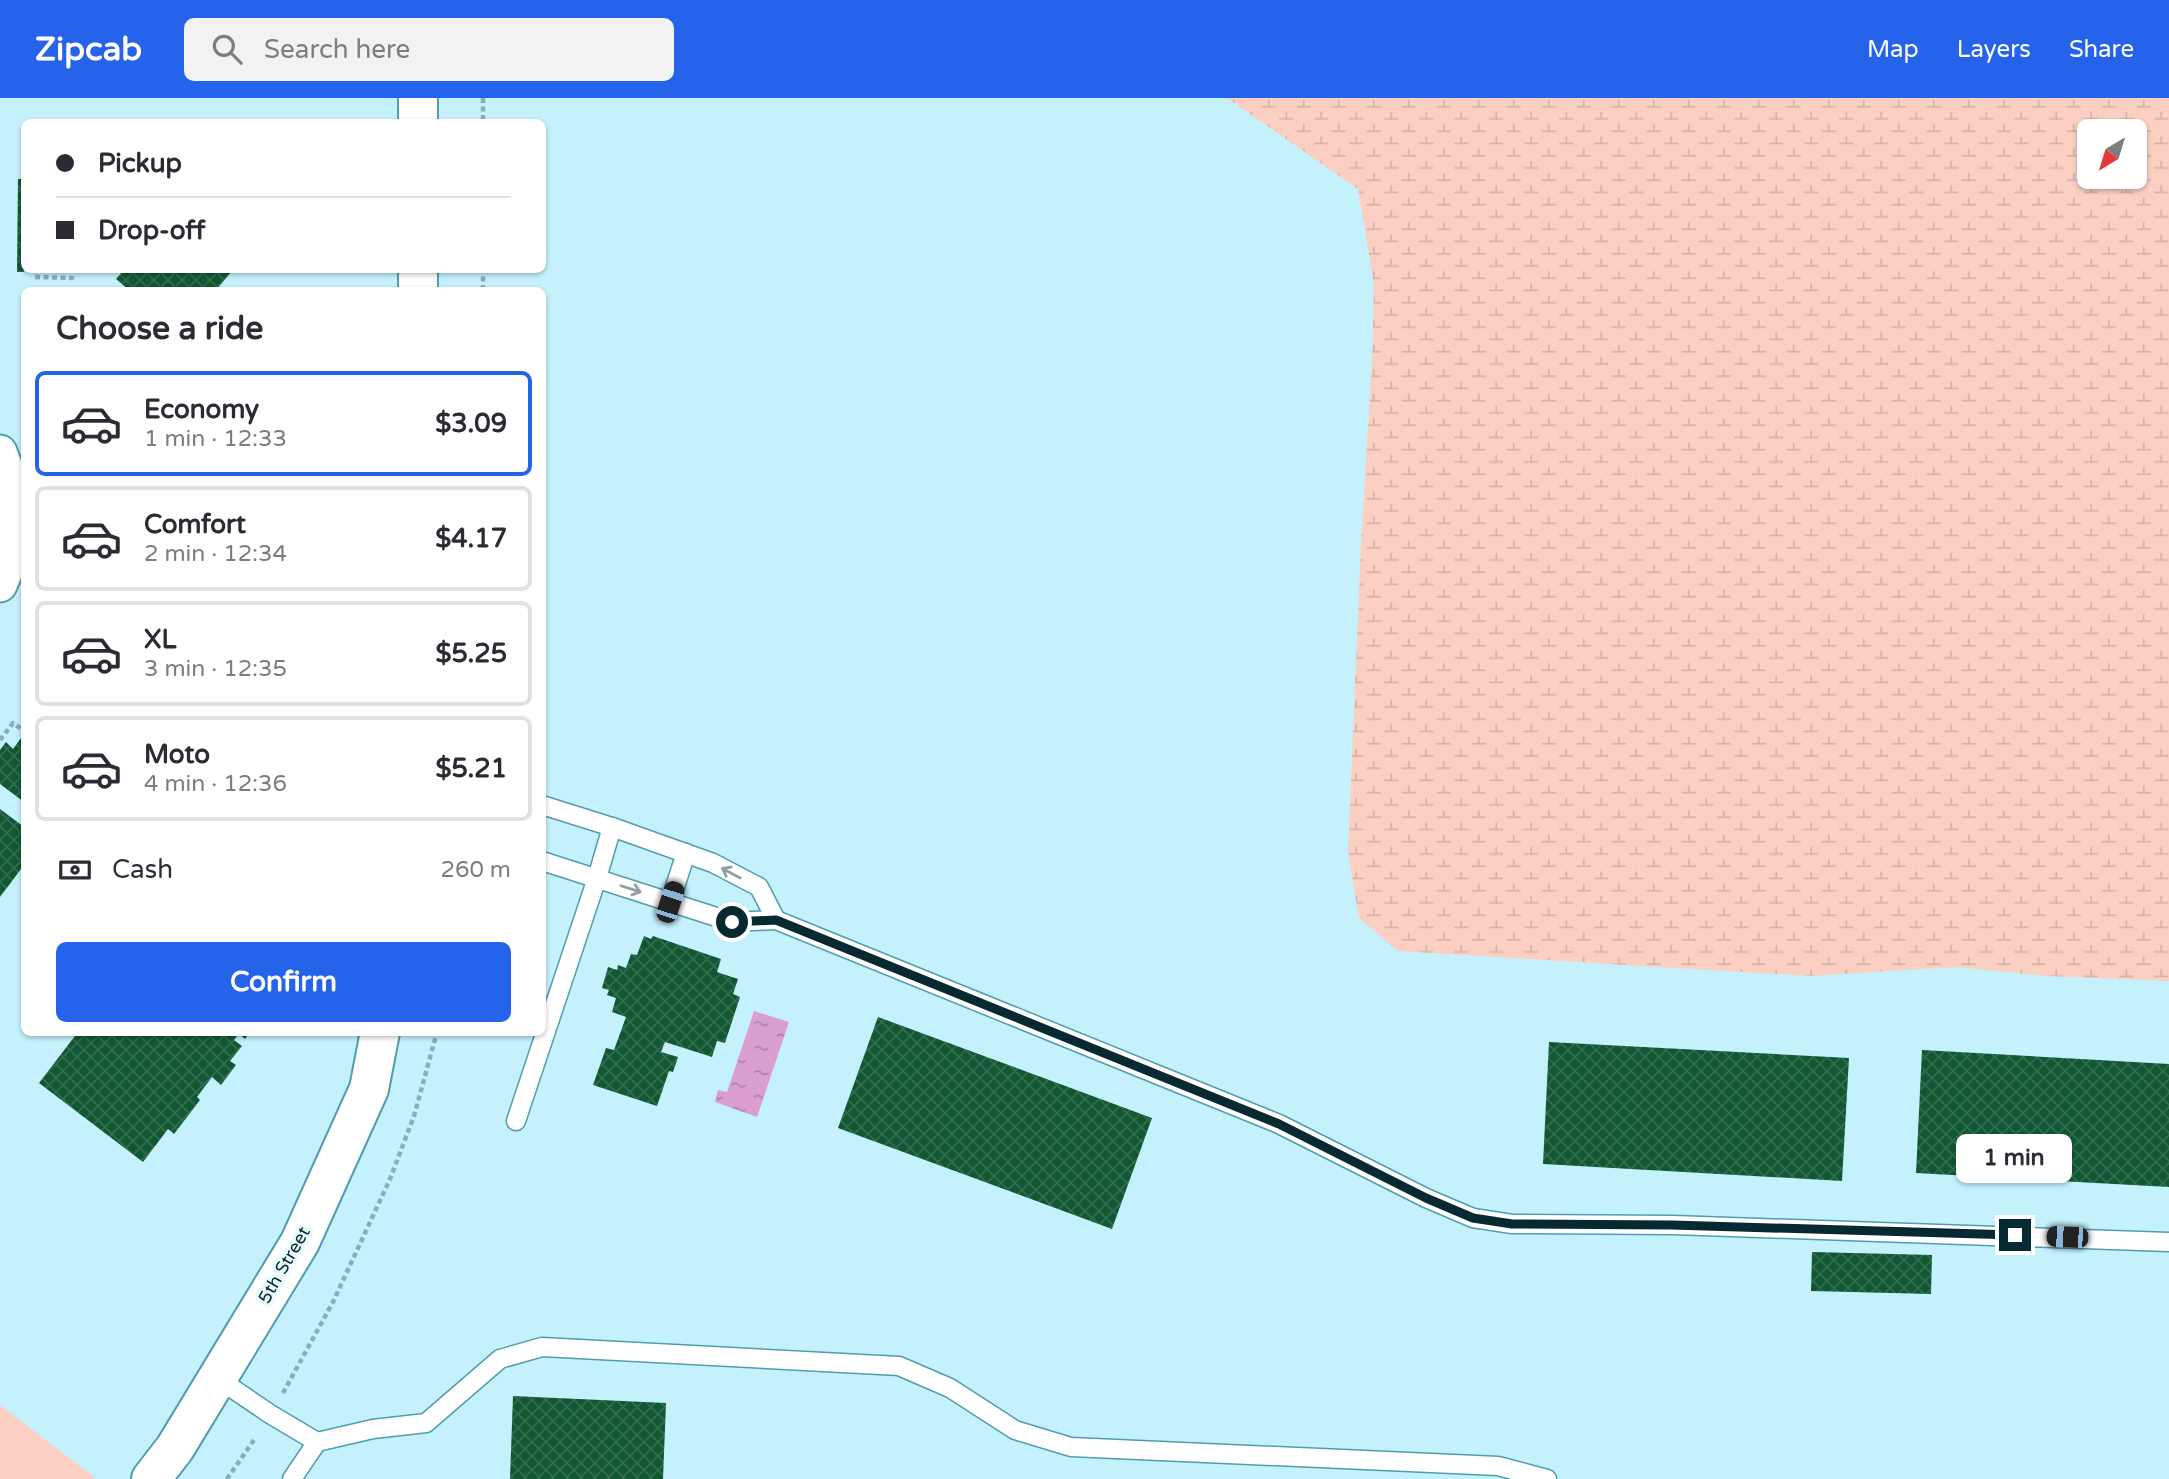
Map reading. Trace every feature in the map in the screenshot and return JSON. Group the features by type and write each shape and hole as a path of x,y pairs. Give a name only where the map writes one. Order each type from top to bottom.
{"street":[{"path":"418,98 418,119"},
{"path":"0,452 16,495 15,549 0,585"},
{"name":"5th Street","path":"151,1479 174,1448 300,1242 369,1089 379,1036"}],"lane":[{"path":"546,806 713,863 759,887 776,920"},
{"path":"546,1031 612,827"},
{"path":"670,902 686,853"},
{"path":"546,862 732,922 776,920 1279,1124 1426,1198 1473,1218 1512,1224 1700,1225 2169,1241"},
{"path":"516,1121 544,1036"},
{"path":"292,1479 317,1442 373,1429 426,1423 500,1359 542,1347 899,1366 950,1388 1015,1430 1071,1447 1498,1473 1547,1479"},
{"path":"217,1378 317,1442"}],"path":[{"path":"483,98 483,119"},
{"path":"35,277 72,278 72,273"},
{"path":"0,740 13,723 21,730"},
{"path":"294,1374 333,1302 390,1178 414,1116 436,1036"},
{"path":"227,1479 246,1453"}],"green space":[{"path":"1227,98 2169,98 2169,981 2048,976 1956,967 1809,976 1398,951 1359,918 1348,852 1374,285 1358,189"},
{"path":"0,1405 94,1477 93,1479 0,1479"}],"water":[{"path":"754,1011 789,1022 757,1117 715,1102 718,1090 727,1092"}],"building":[{"path":"18,179 21,179 21,272 17,272"},
{"path":"121,273 230,273 219,287 125,287 116,279"},
{"path":"21,738 21,800 0,784 0,750 6,742 13,749"},
{"path":"0,809 21,825 21,869 0,897"},
{"path":"644,936 651,939 653,936 721,959 717,972 738,979 733,994 740,997 725,1043 717,1041 712,1057 665,1042 661,1052 678,1057 673,1072 669,1071 657,1106 593,1085 606,1048 614,1050 626,1017 612,1012 616,998 607,995 609,990 602,988 608,967 617,970 618,965 626,968 631,954 637,955"},
{"path":"878,1017 1152,1118 1112,1229 838,1128"},
{"path":"75,1036 237,1036 234,1040 242,1046 230,1061 236,1065 221,1085 212,1077 197,1097 200,1100 174,1134 168,1129 143,1162 39,1083"},
{"path":"1549,1042 1849,1058 1842,1181 1543,1164"},
{"path":"1922,1050 2169,1064 2169,1187 1916,1173"},
{"path":"1812,1252 1932,1255 1931,1294 1811,1291"},
{"path":"513,1396 666,1403 663,1479 510,1479"}],"route":[{"path":"732,922 776,920 1279,1124 1426,1198 1473,1218 1512,1224 1672,1225 2015,1235"}]}
